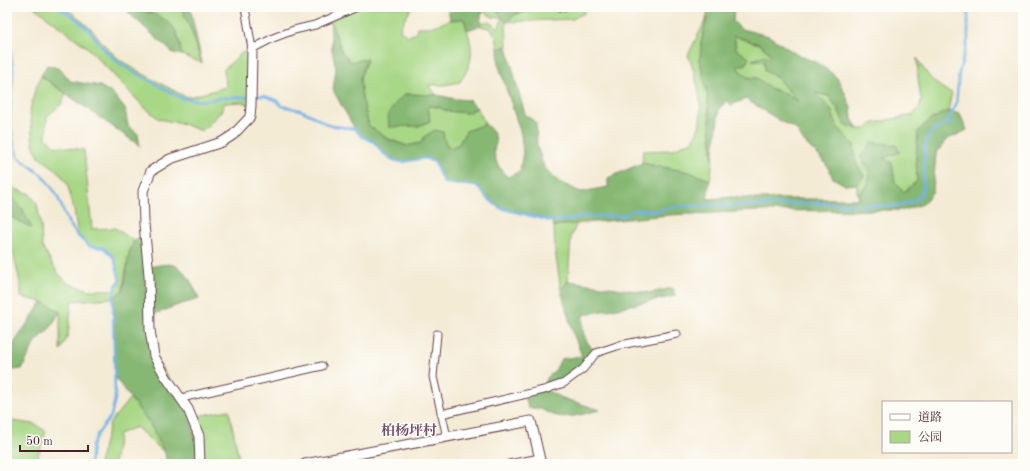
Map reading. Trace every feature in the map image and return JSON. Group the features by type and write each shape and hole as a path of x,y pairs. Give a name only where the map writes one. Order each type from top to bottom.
{"street":[{"path":"200,464 199,436 188,409 154,356 150,330 150,275 144,224 143,191 151,171 170,159 222,142 233,135 250,117 252,49 245,7"},
{"path":"252,49 273,38 294,30 315,25 357,7"},
{"path":"437,334 433,377 447,437"},
{"path":"441,414 544,390 564,383 583,369 596,353 620,345 676,334"},
{"path":"181,398 322,366"},
{"path":"305,464 531,421 540,461 509,464"}],"green space":[{"path":"34,7 64,7 91,29 107,48 120,60 182,95 189,97 226,87 224,69 242,53 252,49 251,105 241,102 225,103 220,113 202,131 183,124 159,119 143,106 88,48"},
{"path":"125,7 136,7 167,21 175,29 182,55 173,53 130,14"},
{"path":"136,7 181,7 192,32 202,63 182,55 177,33 152,13 139,10"},
{"path":"181,7 190,7 202,63 192,32"},
{"path":"357,7 411,7 402,23 400,30 407,36 415,34 417,27 430,27 450,20 464,19 471,45 471,58 469,66 460,82 444,85 428,85 437,95 405,94 430,121 428,106 438,107 447,111 467,113 477,108 485,124 466,131 459,144 450,148 445,142 443,133 425,136 421,143 407,146 386,138 369,126 362,98 360,78 367,59 351,62 342,52 330,19"},
{"path":"448,7 482,8 480,26 467,30 464,19 450,20"},
{"path":"482,7 494,9 499,12 503,18 492,17 485,12 480,15"},
{"path":"498,7 544,7 516,14 506,22 498,12"},
{"path":"544,7 585,7 584,13 573,19 506,22 507,46 498,49 496,36 490,28 480,26 480,22 489,22 498,28 503,18"},
{"path":"708,7 728,7 734,9 733,21 741,29 769,36 796,54 815,62 837,78 851,108 852,119 858,129 845,125 839,111 829,96 815,93 831,109 836,125 854,145 856,164 864,176 857,184 845,185 833,178 826,164 804,142 796,129 782,122 746,99 731,105 727,100 719,109 713,160 708,98 700,60 701,43","holes":["734,36 759,44 772,55 752,60 764,61 765,71 777,78 798,102 787,95 770,88 757,78 747,77 738,69 739,65 745,65 749,58 736,49"]},
{"path":"707,17 701,43 700,60 708,98 713,160 710,180 689,172 642,163 643,151 671,150 692,141 698,130 701,114 700,97 694,71 688,55"},
{"path":"330,19 342,52 351,62 367,58 360,78 362,98 369,126 386,138 407,146 421,143 425,136 435,130 443,132 445,142 450,148 459,144 466,131 485,124 495,137 496,143 494,152 497,163 508,177 520,171 523,152 521,134 499,66 498,49 507,46 525,114 536,123 537,146 544,167 559,182 581,192 608,187 608,178 642,163 689,172 710,180 707,199 732,197 756,199 860,199 857,194 868,185 870,171 860,157 872,142 896,145 900,152 884,158 892,163 895,182 904,192 917,181 916,157 918,131 930,120 948,111 960,114 967,130 948,139 936,153 933,191 923,204 904,210 757,211 669,215 554,226 551,221 500,208 487,198 477,186 444,183 435,162 425,158 402,162 393,160 383,153 374,142 361,136 355,129 333,90 336,69 332,50"},
{"path":"734,35 759,44 773,56 754,60 764,61 765,71 777,78 800,104 787,95 770,88 757,78 747,77 738,69 739,64"},
{"path":"917,58 936,83 952,93 948,111 930,120 916,157 917,181 904,192 895,182 892,163 883,158 870,171 868,185 857,194 857,184 864,176 856,164 854,145 836,125 831,109 814,93 829,96 839,111 845,125 858,129 866,129 871,124 911,116 919,109 921,100"},
{"path":"47,65 61,69 70,81 100,86 113,94 125,109 128,126 138,134 140,146 41,76"},
{"path":"41,76 66,92 62,104 47,116 46,138 55,146 84,150 92,229 115,228 134,241 129,253 123,290 113,298 72,301 68,335 60,351 60,311 42,302 21,297 21,287 13,252 7,235 7,217 11,217 31,228 22,208 8,194 7,181 15,189 30,194 37,204 41,226 42,247 57,272 69,284 89,290 114,290 120,280 114,258 104,248 89,246 78,236 74,210 67,183 57,170 39,157 33,144 30,111 35,90"},
{"path":"405,94 437,95 469,100 477,108 467,113 447,111 438,107 428,106 430,121 419,126 389,127 388,115 395,104"},
{"path":"7,192 22,208 32,228 11,217 7,217"},
{"path":"577,223 571,237 568,281 561,290 555,250 554,226"},
{"path":"146,236 149,267 168,264 179,267 190,279 199,299 178,305 150,316 154,356 188,409 200,464 167,464 165,453 150,424 114,376 113,298 123,290 129,253 134,241"},
{"path":"568,281 649,293 673,288 675,296 583,315 584,336 596,353 583,369 545,390 565,399 600,410 577,416 562,417 547,413 540,408 528,408 525,395 544,390 547,378 556,369 561,359 582,356 572,330 561,290"},
{"path":"42,302 60,311 51,327 34,344 22,369 13,370 8,352"},
{"path":"130,398 150,424 165,453 136,427 119,434 114,464 99,464 110,423"},
{"path":"229,410 240,464 200,464 192,417"},
{"path":"12,421 34,424 46,431 38,456 40,464 7,464 7,422"}],"waterway":[{"path":"57,7 74,17 89,30 104,49 118,62 181,98 203,101 219,98 248,97"},
{"path":"946,123 956,105 959,73 968,39 968,7"},
{"path":"7,27 13,70 10,120 14,145 18,157 42,175 56,193 68,222 78,236 89,246 104,248 114,258 120,280 115,288 113,298 115,399 111,416 97,435 92,446 90,464"},
{"path":"253,96 264,96 276,100 282,106 300,110 328,125 355,129 361,136 374,142 383,153 393,160 402,162 425,158 435,162 444,183 477,186 487,198 500,208 551,221 569,220 583,216 622,216 634,210 657,211 673,207 821,203 894,206 911,202 919,197 923,189 925,144 931,133 946,123 954,123"}],"district":[{"name":"柏杨坪村","path":"409,430"}]}
